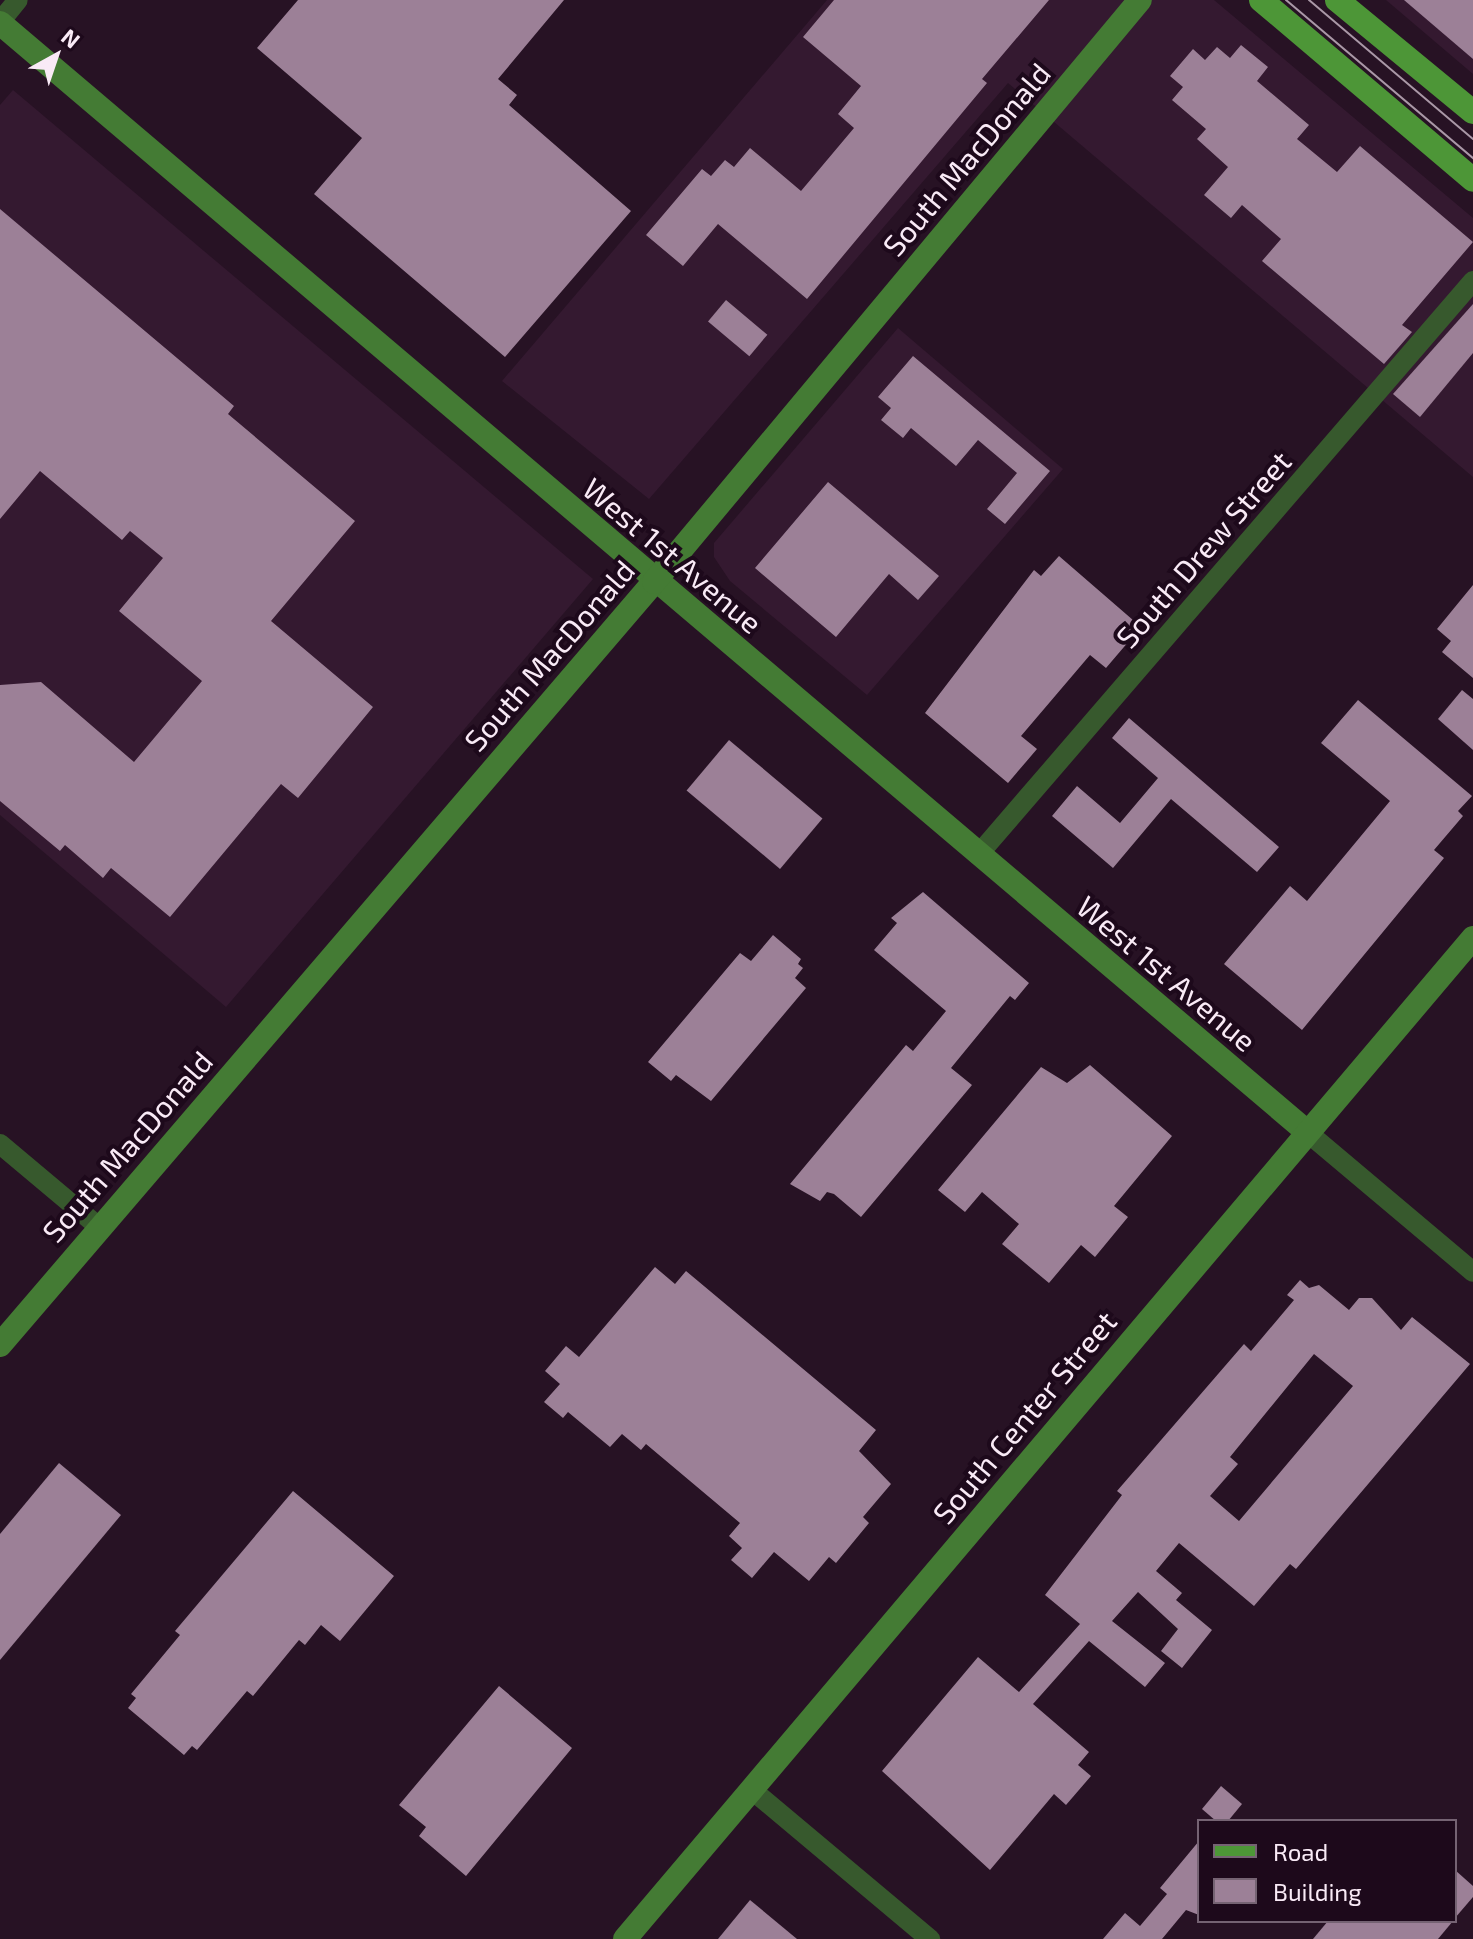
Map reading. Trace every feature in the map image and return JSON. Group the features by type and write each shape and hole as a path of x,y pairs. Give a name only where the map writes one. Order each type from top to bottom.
{"main road":[{"path":"1261,0 1473,180"},
{"path":"1337,0 1473,112"}],"street":[{"path":"0,22 18,0"},
{"name":"South MacDonald","path":"0,1345 654,582 1140,0"},
{"name":"West 1st Avenue","path":"0,22 654,582 1307,1132"},
{"name":"South Drew Street","path":"978,855 1473,281"},
{"name":"South Center Street","path":"625,1939 1473,938"},
{"path":"1307,1132 1473,1272"},
{"path":"0,1144 99,1227"},
{"path":"751,1789 930,1939"}],"shaded area":[{"path":"827,0 1214,0 1473,218 1473,477 1008,83 649,499 502,381"},
{"path":"1386,0 1473,0 1473,74"},
{"path":"13,90 593,579 226,1007 0,815 0,105"},
{"path":"898,328 1063,469 867,695 730,581 714,557 714,543"}],"building":[{"path":"298,0 564,0 498,79 517,95 509,105 631,211 505,357 314,194 362,138 257,48"},
{"path":"834,0 1049,0 982,79 987,83 807,299 718,224 683,266 646,235 702,169 711,176 725,160 734,167 750,148 801,191 854,128 838,114 861,86 803,37"},
{"path":"1404,0 1473,0 1473,59"},
{"path":"1241,45 1268,67 1257,81 1309,125 1297,139 1337,172 1360,146 1473,242 1402,325 1412,332 1384,364 1262,261 1281,239 1242,205 1231,218 1204,195 1228,167 1197,139 1206,129 1172,100 1183,87 1170,76 1193,49 1205,60 1217,47 1230,58"},
{"path":"0,209 234,406 228,414 355,521 271,621 373,707 298,798 281,784 170,917 111,868 103,878 65,845 60,851 0,801 0,685 41,682 134,762 202,681 119,611 163,558 130,531 122,540 40,471 0,519"},
{"path":"726,300 767,335 749,356 708,321"},
{"path":"1473,304 1473,353 1420,417 1393,394"},
{"path":"913,356 1050,471 1005,524 987,509 1017,473 978,440 956,466 911,428 903,438 881,420 891,408 878,397"},
{"path":"828,482 939,576 918,600 889,574 836,637 755,568"},
{"path":"1059,556 1141,627 1106,668 1090,655 1021,736 1037,749 1008,783 925,713 1034,570 1041,576"},
{"path":"1473,585 1473,678 1442,652 1451,641 1437,629"},
{"path":"1462,690 1473,699 1473,750 1438,719"},
{"path":"1358,700 1472,796 1458,811 1463,816 1434,850 1444,858 1302,1030 1224,964 1290,886 1307,901 1390,801 1321,743"},
{"path":"1129,718 1279,847 1257,872 1171,799 1113,868 1052,816 1077,786 1120,823 1158,778 1112,738"},
{"path":"729,740 822,818 780,869 687,791"},
{"path":"923,892 1029,983 1015,1000 1010,996 951,1068 972,1085 861,1217 834,1194 827,1192 820,1201 790,1184 906,1045 913,1051 946,1011 874,950 897,923 891,918"},
{"path":"773,935 801,959 798,964 803,968 795,978 806,988 711,1101 676,1075 671,1081 648,1062 740,953 751,961"},
{"path":"1090,1065 1172,1136 1114,1206 1128,1217 1095,1257 1081,1245 1049,1283 1002,1244 1019,1224 982,1192 965,1212 938,1190 1041,1067 1067,1083"},
{"path":"655,1267 675,1284 686,1271 876,1430 859,1451 891,1484 863,1517 869,1523 836,1563 829,1557 809,1581 774,1552 752,1578 731,1560 742,1548 729,1536 740,1523 646,1444 641,1450 622,1434 610,1447 568,1412 563,1418 544,1402 560,1384 545,1371 566,1346 579,1357"},
{"path":"1300,1280 1309,1288 1319,1285 1349,1310 1359,1298 1372,1298 1401,1330 1412,1317 1470,1364 1296,1569 1290,1564 1254,1606 1179,1543 1156,1571 1182,1593 1176,1600 1212,1630 1182,1668 1161,1651 1178,1629 1138,1592 1112,1621 1165,1663 1145,1687 1089,1641 1033,1704 1089,1752 1078,1765 1091,1776 1066,1805 1054,1794 990,1870 882,1771 978,1657 1019,1692 1080,1624 1045,1595 1122,1495 1117,1491 1244,1344 1251,1351 1294,1300 1287,1295","holes":["1314,1354 1353,1386 1239,1521 1210,1496 1238,1464 1230,1457"]},
{"path":"59,1463 121,1515 0,1660 0,1534"},
{"path":"293,1491 394,1576 340,1641 321,1625 305,1645 299,1640 253,1696 247,1691 197,1750 192,1746 184,1755 128,1708 136,1698 131,1694 180,1635 175,1631"},
{"path":"499,1686 572,1748 466,1876 419,1836 426,1827 399,1805"},
{"path":"1221,1786 1242,1804 1230,1819 1214,1819 1202,1809"},
{"path":"1197,1843 1197,1914 1186,1910 1162,1939 1103,1939 1125,1913 1140,1926 1167,1894 1160,1888"},
{"path":"1457,1872 1473,1886 1473,1897 1457,1916"},
{"path":"750,1900 797,1939 718,1939"},
{"path":"1326,1923 1451,1923 1438,1939 1313,1939"}],"tram line":[{"path":"1286,0 1473,158"},
{"path":"1309,0 1473,139"}]}
